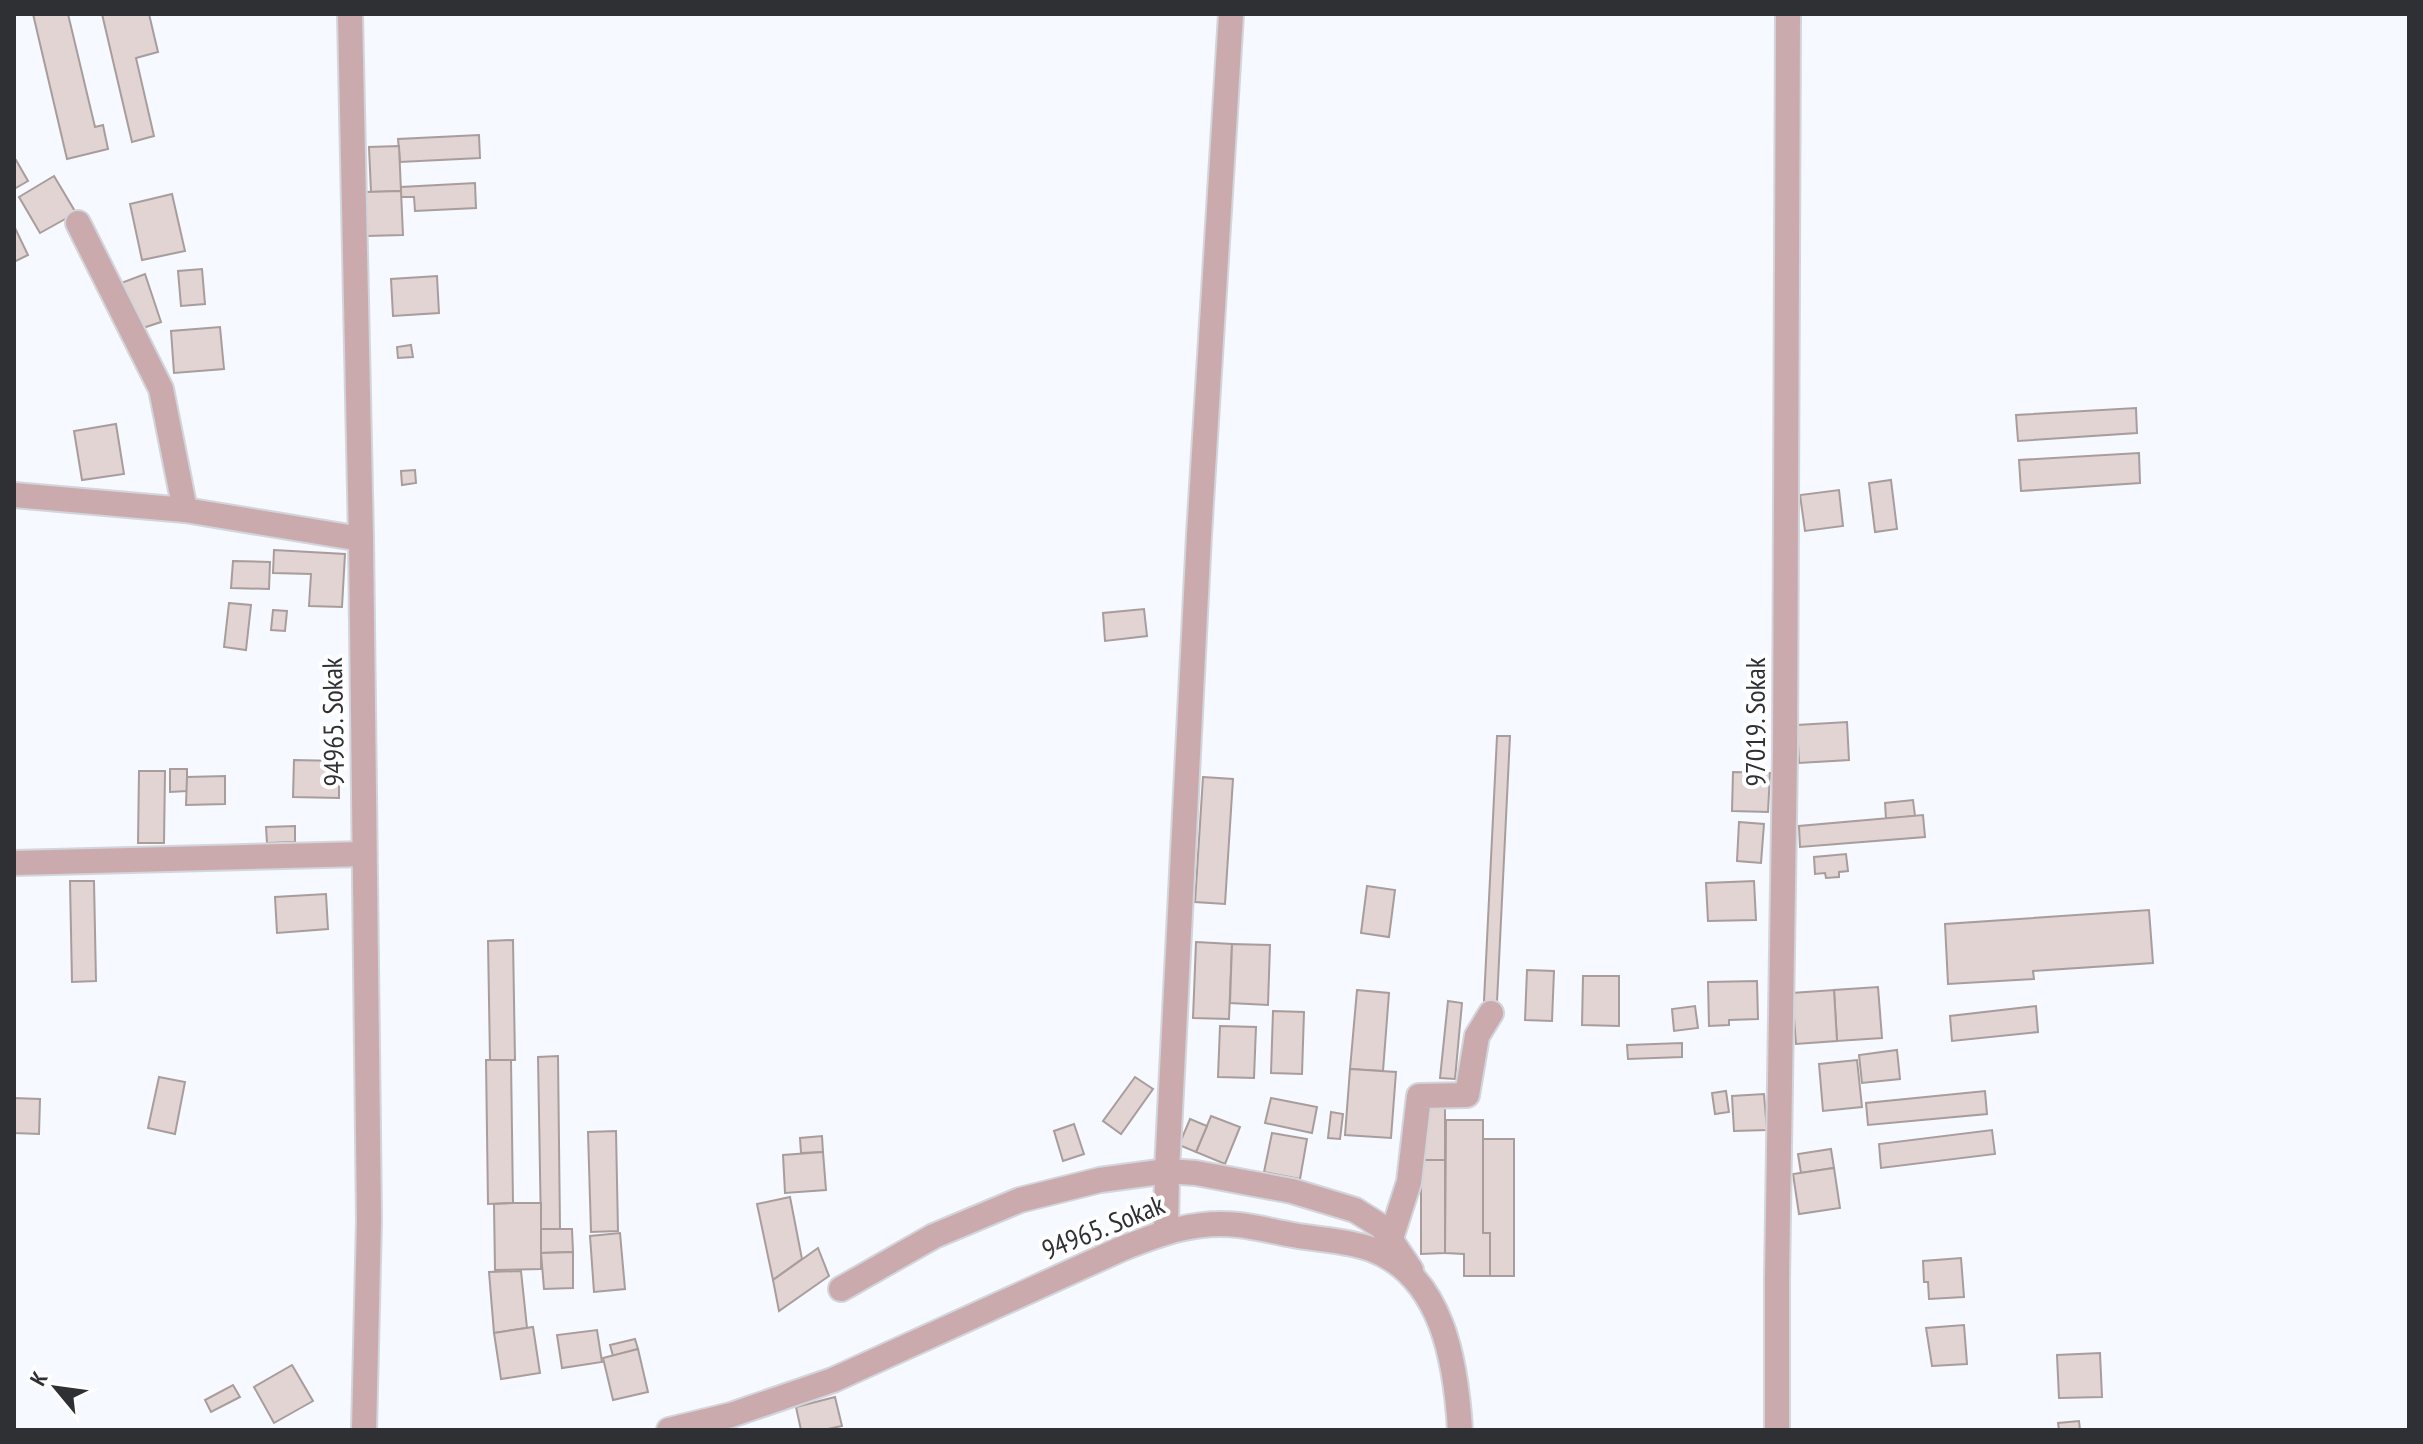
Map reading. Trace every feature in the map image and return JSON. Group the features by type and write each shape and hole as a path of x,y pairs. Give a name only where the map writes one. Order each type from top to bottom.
{"street":[{"name":"94965. Sokak","path":"350,14 361,539 369,1220 364,1430"},
{"path":"1166,1231 1198,551 1231,14"},
{"name":"97019. Sokak","path":"1777,1430 1785,753 1788,14"},
{"path":"78,223 161,389 185,510"},
{"path":"14,495 185,510 361,539"},
{"path":"14,863 364,854"},
{"path":"1391,1238 1409,1182 1419,1096 1467,1095 1477,1036 1491,1013"},
{"path":"841,1289 934,1236 1006,1205 1059,1188 1167,1171 1251,1183 1339,1203 1371,1218 1391,1238 1416,1279"},
{"name":"94965. Sokak","path":"669,1430 731,1415 833,1380 1022,1292 1166,1231 1188,1226 1226,1224 1372,1249 1416,1279 1430,1299 1442,1326 1453,1365 1460,1430"}],"building":[{"path":"33,14 68,14 95,127 103,125 108,149 67,159"},
{"path":"102,14 149,14 158,52 136,58 154,136 132,142"},
{"path":"479,135 480,158 400,162 398,139"},
{"path":"399,146 401,191 371,192 369,147"},
{"path":"14,161 28,181 14,189"},
{"path":"54,176 76,213 40,233 19,197"},
{"path":"475,183 476,208 415,211 414,197 401,197 401,187"},
{"path":"401,191 403,235 367,236 365,192"},
{"path":"172,194 185,251 142,260 130,204"},
{"path":"14,229 28,255 14,262"},
{"path":"202,269 205,304 181,306 178,271"},
{"path":"145,274 161,322 137,330 121,283"},
{"path":"437,276 439,313 393,316 391,279"},
{"path":"220,327 224,369 174,373 171,331"},
{"path":"411,345 413,357 398,358 397,347"},
{"path":"2136,408 2137,433 2018,441 2016,415"},
{"path":"116,424 124,474 82,480 74,431"},
{"path":"2139,453 2140,483 2021,491 2019,460"},
{"path":"415,470 416,483 402,485 401,471"},
{"path":"1891,480 1897,529 1875,532 1869,483"},
{"path":"1839,490 1843,526 1805,531 1800,495"},
{"path":"274,550 345,554 342,607 309,606 311,574 273,573"},
{"path":"233,561 270,562 269,589 231,588"},
{"path":"229,603 251,605 246,650 224,647"},
{"path":"1144,609 1147,636 1105,641 1103,613"},
{"path":"273,610 287,611 285,631 271,630"},
{"path":"1847,722 1849,760 1799,763 1797,725"},
{"path":"1497,736 1510,736 1497,1002 1484,1001"},
{"path":"294,760 339,761 339,798 293,797"},
{"path":"170,769 187,769 187,791 170,792"},
{"path":"139,771 165,771 164,843 138,843"},
{"path":"1733,772 1770,773 1768,812 1732,811"},
{"path":"225,776 225,804 186,805 187,777"},
{"path":"1203,777 1233,779 1225,904 1195,902"},
{"path":"1913,800 1915,816 1886,819 1885,803"},
{"path":"1923,815 1925,837 1800,847 1799,826"},
{"path":"1739,822 1764,824 1761,863 1737,861"},
{"path":"295,826 295,842 267,843 266,827"},
{"path":"1846,854 1848,871 1839,872 1839,877 1826,878 1825,873 1815,874 1814,857"},
{"path":"70,881 94,881 96,981 72,982"},
{"path":"1754,881 1756,920 1708,921 1706,883"},
{"path":"1367,886 1395,890 1389,937 1361,933"},
{"path":"326,894 328,929 277,933 275,897"},
{"path":"2149,910 2153,963 2033,971 2034,979 1948,984 1945,924"},
{"path":"513,940 515,1060 490,1060 488,941"},
{"path":"1196,942 1232,944 1229,1019 1193,1018"},
{"path":"1232,944 1270,945 1268,1005 1230,1003"},
{"path":"1527,970 1554,971 1552,1021 1525,1020"},
{"path":"1583,976 1619,976 1619,1026 1582,1025"},
{"path":"1757,981 1758,1019 1729,1020 1729,1025 1709,1026 1708,982"},
{"path":"1878,987 1882,1038 1837,1041 1834,990"},
{"path":"1357,990 1389,993 1383,1071 1350,1069"},
{"path":"1834,990 1837,1041 1796,1044 1792,993"},
{"path":"1448,1001 1462,1003 1455,1079 1440,1078"},
{"path":"1695,1006 1698,1028 1674,1031 1672,1009"},
{"path":"2036,1006 2038,1032 1952,1041 1950,1016"},
{"path":"1273,1011 1304,1012 1302,1074 1271,1073"},
{"path":"1220,1026 1256,1027 1254,1078 1218,1077"},
{"path":"1682,1043 1682,1057 1628,1059 1627,1045"},
{"path":"1897,1050 1900,1079 1862,1083 1859,1055"},
{"path":"558,1056 560,1229 541,1229 538,1057"},
{"path":"486,1060 511,1060 513,1203 488,1204"},
{"path":"1857,1060 1862,1107 1823,1111 1819,1064"},
{"path":"1350,1069 1396,1072 1391,1138 1345,1135"},
{"path":"159,1077 185,1082 175,1134 148,1128"},
{"path":"1135,1077 1153,1089 1121,1134 1103,1121"},
{"path":"1726,1091 1729,1112 1715,1114 1712,1093"},
{"path":"1985,1091 1987,1114 1868,1125 1866,1103"},
{"path":"1764,1094 1767,1130 1734,1131 1732,1096"},
{"path":"14,1098 40,1099 39,1134 14,1133"},
{"path":"1271,1098 1317,1107 1312,1133 1265,1123"},
{"path":"1421,1108 1445,1108 1445,1160 1421,1160"},
{"path":"1331,1112 1343,1114 1340,1139 1328,1138"},
{"path":"1211,1116 1240,1127 1225,1164 1196,1152"},
{"path":"1190,1119 1207,1126 1196,1152 1179,1145"},
{"path":"1446,1120 1483,1120 1483,1233 1490,1233 1490,1276 1464,1276 1464,1254 1445,1253"},
{"path":"1074,1124 1084,1154 1063,1161 1054,1131"},
{"path":"1992,1130 1995,1154 1881,1168 1879,1144"},
{"path":"616,1131 618,1231 591,1232 588,1132"},
{"path":"1272,1133 1307,1139 1300,1179 1264,1172"},
{"path":"822,1136 823,1152 801,1153 800,1138"},
{"path":"1483,1139 1514,1139 1514,1276 1490,1276 1490,1233 1483,1233"},
{"path":"1831,1149 1834,1168 1801,1173 1798,1154"},
{"path":"823,1152 826,1190 785,1193 783,1155"},
{"path":"1421,1160 1445,1160 1445,1253 1421,1254"},
{"path":"1834,1168 1840,1208 1799,1214 1793,1174"},
{"path":"790,1197 802,1259 773,1280 757,1204"},
{"path":"541,1203 541,1269 495,1270 494,1204"},
{"path":"541,1229 572,1229 573,1252 541,1253"},
{"path":"620,1233 625,1289 594,1292 590,1236"},
{"path":"818,1248 829,1276 779,1311 773,1280"},
{"path":"573,1252 573,1288 544,1289 541,1253"},
{"path":"1961,1258 1964,1297 1929,1299 1923,1261"},
{"path":"521,1271 527,1328 494,1333 489,1272"},
{"path":"1964,1325 1967,1364 1932,1366 1926,1328"},
{"path":"533,1327 540,1373 501,1379 494,1333"},
{"path":"597,1330 602,1362 562,1368 557,1335"},
{"path":"635,1339 638,1349 613,1356 610,1345"},
{"path":"638,1349 648,1392 613,1400 603,1358"},
{"path":"2100,1353 2102,1397 2059,1398 2057,1355"},
{"path":"292,1365 313,1401 274,1423 254,1387"},
{"path":"233,1385 240,1397 211,1412 205,1400"},
{"path":"835,1397 842,1426 801,1430 796,1407"},
{"path":"2079,1421 2080,1430 2059,1430 2058,1423"}]}
